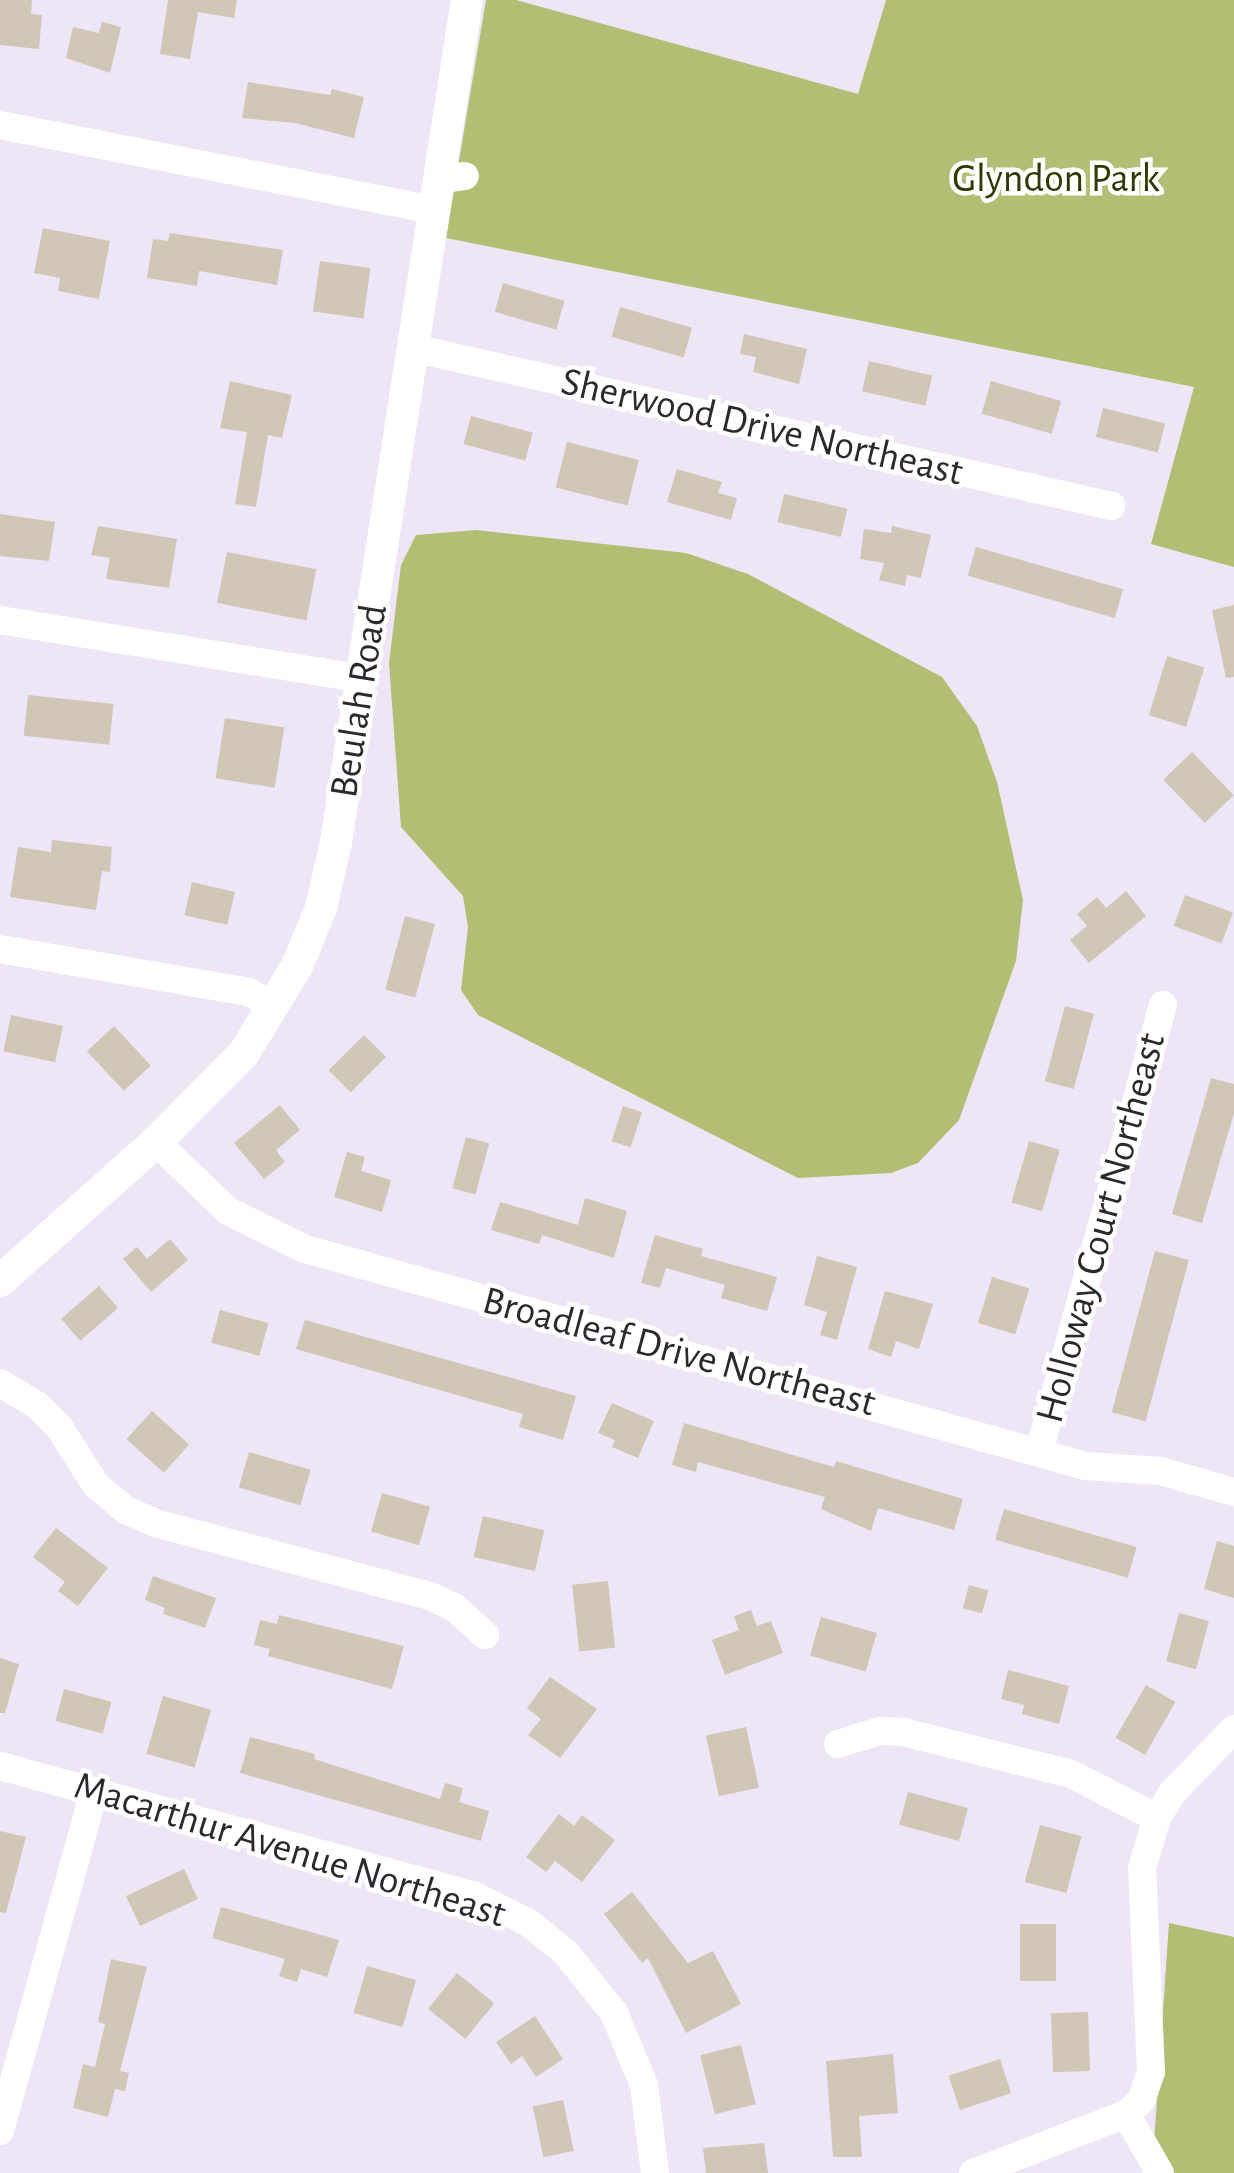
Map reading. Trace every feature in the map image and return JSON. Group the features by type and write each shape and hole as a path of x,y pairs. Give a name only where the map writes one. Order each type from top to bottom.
{"main road":[{"name":"Beulah Road","path":"0,1280 156,1142 234,1064 275,1006 321,908 363,679 413,348 446,189 468,0"}],"street":[{"path":"0,125 446,189"},
{"name":"Sherwood Drive Northeast","path":"413,348 1111,506"},
{"path":"0,620 363,679"},
{"path":"0,950 248,992 275,1006"},
{"name":"Holloway Court Northeast","path":"1039,1452 1163,1005"},
{"name":"Broadleaf Drive Northeast","path":"156,1142 228,1212 305,1249 1106,1470 1160,1472 1234,1492"},
{"path":"0,1383 27,1398 59,1426 96,1485 126,1510 155,1523 430,1596 454,1608 485,1635"},
{"path":"838,1744 880,1731 903,1732 1071,1774 1157,1818"},
{"path":"973,2173 1126,2114 1140,2101 1151,2072 1142,1868 1157,1818 1172,1793 1230,1742"},
{"name":"Macarthur Avenue Northeast","path":"0,1766 475,1896 529,1923 579,1966 614,2012 644,2085 655,2173"},
{"path":"0,2132 94,1791"},
{"path":"1126,2114 1160,2173"}],"green space":[{"name":"Glyndon Park","path":"486,0 516,0 858,94 886,0 1234,0 1234,567 1151,544 1194,387 446,238"},
{"path":"476,530 686,553 748,574 942,677 977,726 997,782 1023,900 1016,961 959,1120 918,1163 891,1173 798,1178 478,1015 461,990 468,927 463,896 401,827 389,663 401,565 416,535"},
{"path":"1169,1923 1234,1937 1234,2173 1152,2173"}],"building":[{"path":"0,0 32,0 31,14 42,15 39,49 0,45"},
{"path":"168,0 237,0 234,18 198,12 190,59 160,54"},
{"path":"102,22 121,27 110,73 66,58 73,27 99,33"},
{"path":"248,82 330,95 332,89 364,97 354,138 295,123 242,118"},
{"path":"43,228 110,241 99,299 58,291 60,278 34,273"},
{"path":"170,233 283,250 277,285 199,271 197,286 147,278 153,239 168,241"},
{"path":"320,261 371,268 363,319 313,312"},
{"path":"503,283 565,301 556,329 495,312"},
{"path":"620,307 692,328 684,357 611,337"},
{"path":"744,334 807,349 799,384 753,372 756,357 740,354"},
{"path":"869,361 932,376 925,406 862,391"},
{"path":"230,381 292,395 282,438 268,435 256,507 235,504 247,432 220,428"},
{"path":"991,381 1061,401 1052,434 982,414"},
{"path":"1103,408 1165,423 1158,453 1096,437"},
{"path":"471,416 533,433 525,461 463,444"},
{"path":"567,442 639,460 627,506 556,488"},
{"path":"677,469 722,482 718,493 737,498 731,520 667,502"},
{"path":"784,494 847,509 841,537 777,522"},
{"path":"0,514 55,522 49,561 0,556"},
{"path":"98,526 177,539 169,588 106,579 110,558 91,555"},
{"path":"892,526 931,535 921,578 907,575 905,586 879,580 884,563 860,559 864,529 891,533"},
{"path":"976,547 1123,589 1115,618 968,576"},
{"path":"227,552 316,569 306,620 217,603"},
{"path":"1234,605 1234,677 1226,678 1212,610"},
{"path":"1167,656 1204,667 1186,727 1149,715"},
{"path":"28,695 114,704 109,745 24,736"},
{"path":"225,718 284,727 275,788 215,778"},
{"path":"1192,752 1234,795 1205,823 1163,780"},
{"path":"52,840 112,847 110,872 102,871 96,910 10,897 18,847 51,852"},
{"path":"192,882 235,892 227,925 184,915"},
{"path":"1126,891 1146,916 1089,963 1070,940 1087,926 1077,914 1097,897 1106,908"},
{"path":"1185,895 1233,912 1222,943 1174,926"},
{"path":"405,916 435,924 415,997 385,989"},
{"path":"1065,1006 1094,1014 1074,1089 1045,1081"},
{"path":"11,1015 63,1026 55,1062 3,1051"},
{"path":"114,1026 151,1065 124,1091 87,1051"},
{"path":"364,1035 386,1057 351,1092 329,1070"},
{"path":"1211,1078 1234,1084 1234,1113 1202,1223 1172,1214"},
{"path":"280,1105 300,1130 276,1150 285,1162 264,1179 234,1143"},
{"path":"623,1106 642,1112 631,1147 612,1141"},
{"path":"466,1137 489,1143 475,1194 452,1188"},
{"path":"1029,1141 1060,1150 1042,1211 1011,1203"},
{"path":"347,1152 365,1157 361,1171 391,1180 382,1212 334,1197"},
{"path":"585,1198 627,1211 614,1258 542,1235 539,1244 491,1230 500,1202 578,1225"},
{"path":"655,1235 703,1249 701,1256 777,1277 767,1311 721,1298 725,1285 666,1268 660,1288 641,1283"},
{"path":"170,1239 188,1260 151,1292 123,1259 137,1247 147,1259"},
{"path":"1155,1251 1189,1260 1146,1421 1112,1412"},
{"path":"817,1256 857,1267 837,1340 820,1335 827,1312 804,1305"},
{"path":"992,1277 1029,1288 1015,1334 978,1323"},
{"path":"99,1286 118,1308 80,1341 61,1319"},
{"path":"885,1291 933,1304 919,1349 896,1341 891,1357 868,1349"},
{"path":"220,1310 268,1323 259,1356 211,1343"},
{"path":"305,1320 576,1396 563,1440 519,1427 523,1414 296,1349"},
{"path":"612,1403 654,1421 638,1458 612,1447 615,1440 598,1433"},
{"path":"152,1411 189,1444 164,1473 127,1439"},
{"path":"684,1423 834,1467 836,1461 963,1499 954,1530 878,1508 871,1531 821,1509 825,1497 698,1462 696,1472 672,1465"},
{"path":"249,1452 311,1470 300,1505 239,1488"},
{"path":"382,1493 430,1507 419,1545 371,1531"},
{"path":"1004,1509 1137,1547 1128,1578 995,1540"},
{"path":"483,1516 544,1530 535,1571 474,1557"},
{"path":"56,1528 108,1568 78,1606 58,1591 65,1582 33,1557"},
{"path":"1217,1541 1234,1546 1234,1598 1204,1589"},
{"path":"153,1576 216,1598 205,1628 163,1614 165,1608 145,1600"},
{"path":"608,1581 615,1648 579,1651 572,1585"},
{"path":"969,1585 988,1590 982,1613 963,1608"},
{"path":"751,1610 757,1626 771,1621 783,1653 725,1675 712,1640 739,1630 734,1616"},
{"path":"1179,1613 1209,1621 1196,1669 1166,1661"},
{"path":"279,1615 404,1646 392,1689 268,1656 270,1649 254,1645 260,1620 277,1624"},
{"path":"821,1617 877,1633 866,1671 810,1655"},
{"path":"0,1658 19,1664 5,1713 0,1713"},
{"path":"1008,1670 1069,1686 1059,1724 1022,1714 1024,1705 1001,1699"},
{"path":"550,1677 597,1709 560,1758 528,1735 541,1719 527,1708"},
{"path":"1146,1685 1175,1702 1145,1755 1116,1738"},
{"path":"64,1689 111,1702 103,1734 55,1721"},
{"path":"163,1696 211,1710 195,1767 146,1754"},
{"path":"746,1727 759,1788 719,1796 706,1736"},
{"path":"250,1737 315,1754 314,1759 440,1799 445,1783 463,1788 459,1802 489,1811 481,1841 240,1773"},
{"path":"908,1792 968,1808 959,1841 899,1825"},
{"path":"559,1814 574,1826 582,1815 615,1840 582,1882 555,1861 546,1872 526,1857"},
{"path":"1040,1825 1082,1836 1066,1893 1025,1882"},
{"path":"0,1831 26,1837 6,1913 0,1912"},
{"path":"184,1869 198,1899 140,1926 126,1896"},
{"path":"632,1892 688,1963 713,1951 741,2004 686,2033 648,1958 642,1963 604,1914"},
{"path":"221,1907 339,1940 327,1977 301,1969 297,1982 279,1976 285,1959 212,1938"},
{"path":"1020,1924 1056,1924 1056,1981 1020,1981"},
{"path":"111,1959 147,1967 120,2071 129,2073 125,2091 115,2089 108,2117 73,2108 83,2064 95,2067 105,2024 98,2022"},
{"path":"367,1966 416,1980 403,2027 353,2013"},
{"path":"457,1973 494,2003 465,2039 428,2009"},
{"path":"1088,2012 1090,2071 1053,2072 1051,2013"},
{"path":"535,2016 563,2059 536,2077 522,2056 511,2064 496,2042"},
{"path":"741,2045 756,2104 715,2114 700,2055"},
{"path":"893,2054 898,2113 859,2116 862,2157 833,2157 826,2061"},
{"path":"1000,2059 1011,2093 960,2110 949,2076"},
{"path":"563,2100 574,2151 543,2157 533,2106"},
{"path":"764,2143 768,2173 706,2173 703,2148"}]}
